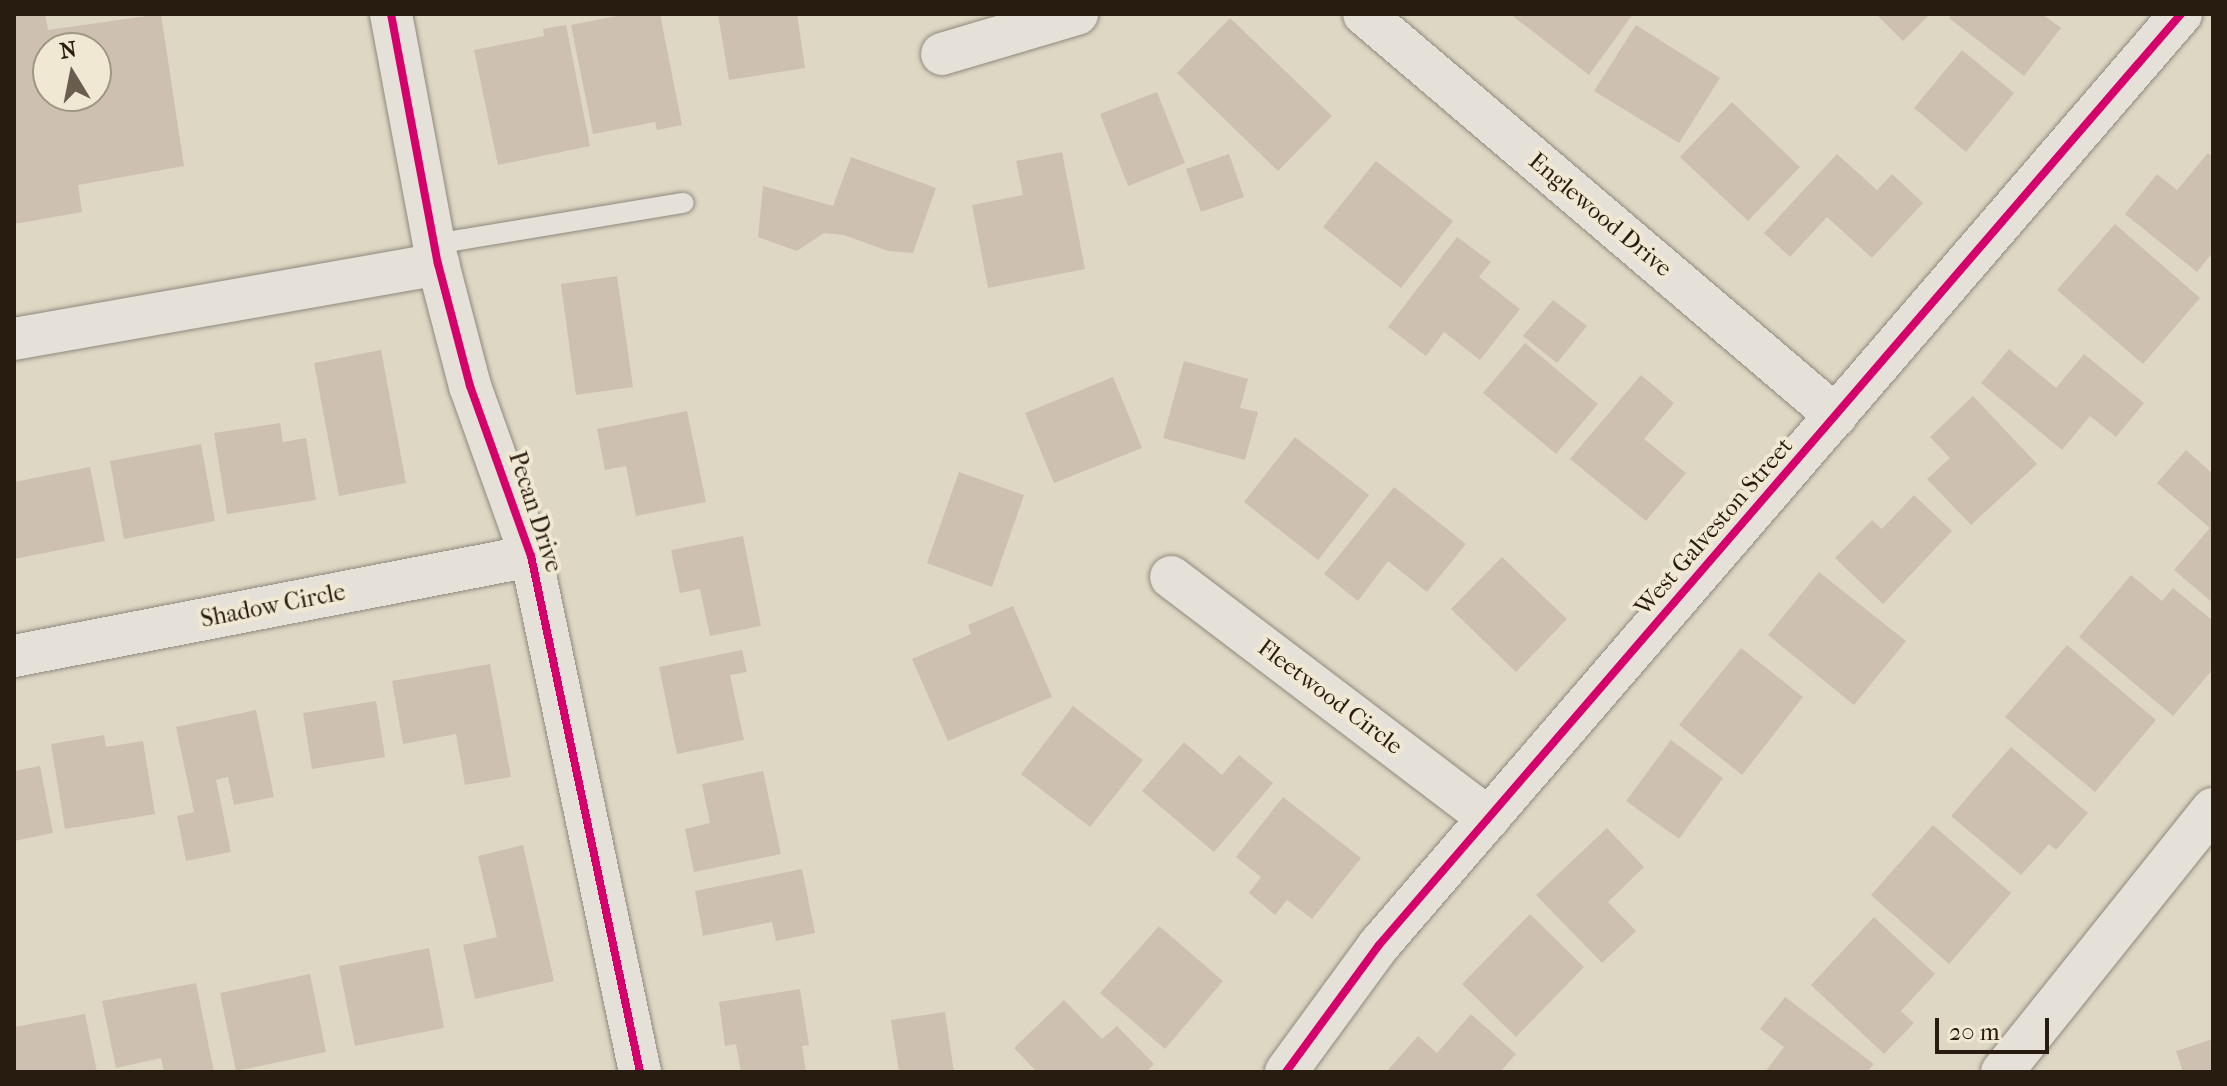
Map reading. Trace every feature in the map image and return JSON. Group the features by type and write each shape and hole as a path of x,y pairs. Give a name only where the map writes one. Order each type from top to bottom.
{"street":[{"name":"Pecan Drive","path":"391,14 436,254 470,386 531,556 640,1072"},
{"path":"942,54 1077,14"},
{"name":"Englewood Drive","path":"1364,14 1836,416"},
{"name":"West Galveston Street","path":"1286,1072 1379,945 2181,14"},
{"path":"14,339 436,254"},
{"name":"Shadow Circle","path":"14,656 531,556"},
{"name":"Fleetwood Circle","path":"1171,577 1489,818"},
{"path":"2002,1072 2213,809"}],"lane":[{"path":"436,254 684,203"}],"building":[{"path":"14,14 45,14 48,30 161,14 184,166 78,185 82,212 14,224"},
{"path":"627,14 660,14 682,125 657,130 655,122 593,134 571,25"},
{"path":"718,14 797,14 805,68 729,80"},
{"path":"1510,14 1633,14 1589,75"},
{"path":"1876,14 1930,14 1903,41"},
{"path":"1952,14 2042,14 2061,28 2024,76 1949,18"},
{"path":"1230,18 1332,116 1278,171 1177,73"},
{"path":"566,25 590,146 498,165 474,50 544,36 543,29"},
{"path":"1636,25 1720,78 1679,143 1594,91"},
{"path":"1962,50 2014,93 1966,152 1914,108"},
{"path":"1157,92 1185,163 1128,186 1100,114"},
{"path":"1732,102 1800,167 1748,221 1680,157"},
{"path":"1062,152 1085,269 988,288 972,205 1023,195 1016,161"},
{"path":"2208,153 2213,157 2213,252 2197,272 2125,214 2157,174 2177,190"},
{"path":"1229,154 1244,197 1201,212 1186,169"},
{"path":"1837,154 1877,190 1892,174 1923,203 1872,258 1827,217 1790,257 1764,233"},
{"path":"851,157 936,188 913,253 888,251 844,235 824,233 797,251 758,237 763,186 833,206"},
{"path":"1376,161 1453,221 1401,288 1323,227"},
{"path":"2115,224 2200,298 2143,364 2057,290"},
{"path":"1457,237 1491,262 1479,277 1520,309 1480,360 1444,332 1426,356 1388,327"},
{"path":"617,276 633,387 576,395 561,284"},
{"path":"1553,300 1587,326 1557,363 1523,336"},
{"path":"1525,343 1598,404 1556,454 1483,393"},
{"path":"2009,349 2056,388 2084,354 2144,403 2116,437 2090,416 2062,450 1981,383"},
{"path":"381,350 406,483 339,496 314,363"},
{"path":"1184,361 1248,379 1240,408 1258,412 1245,460 1163,438"},
{"path":"1641,375 1674,403 1644,439 1686,473 1646,521 1570,459"},
{"path":"1113,377 1142,448 1054,483 1025,413"},
{"path":"1973,396 2037,464 1971,525 1927,479 1950,458 1930,437"},
{"path":"687,411 706,502 636,516 626,466 605,470 597,429"},
{"path":"280,423 283,442 306,438 316,500 227,514 214,433"},
{"path":"1295,437 1369,495 1318,560 1244,502"},
{"path":"201,444 215,521 124,539 110,461"},
{"path":"2186,450 2213,474 2213,603 2174,570 2210,528 2157,483"},
{"path":"90,467 105,541 14,559 14,482"},
{"path":"959,472 1024,495 992,587 927,563"},
{"path":"1394,487 1466,544 1427,592 1388,561 1358,601 1324,574"},
{"path":"1914,495 1952,531 1883,604 1835,558 1872,520 1882,529"},
{"path":"743,536 761,626 710,636 700,589 680,593 671,550"},
{"path":"1502,557 1567,619 1516,672 1451,609"},
{"path":"1819,572 1906,641 1854,705 1768,635"},
{"path":"2131,575 2162,601 2173,588 2213,621 2213,669 2173,716 2079,637"},
{"path":"1013,606 1052,697 948,741 912,659 971,634 968,625"},
{"path":"2067,645 2156,720 2095,792 2005,717"},
{"path":"1741,648 1803,697 1742,775 1679,725"},
{"path":"742,650 747,672 730,675 744,740 677,754 659,667"},
{"path":"490,664 511,777 465,785 456,734 403,744 392,681"},
{"path":"376,701 385,757 312,769 303,713"},
{"path":"1073,706 1143,760 1090,827 1021,774"},
{"path":"256,710 274,797 234,805 228,777 216,780 231,852 186,861 177,816 194,812 176,727"},
{"path":"104,735 106,747 143,741 155,814 65,829 51,744"},
{"path":"1671,740 1723,778 1679,839 1626,801"},
{"path":"1184,742 1222,775 1239,755 1273,783 1214,852 1142,791"},
{"path":"2011,747 2088,813 2056,850 2049,844 2021,875 1951,816"},
{"path":"40,766 53,833 14,841 14,771"},
{"path":"763,771 781,854 694,872 685,829 710,823 702,784"},
{"path":"1283,797 1361,858 1312,919 1287,900 1275,915 1249,893 1261,877 1236,857"},
{"path":"1933,825 2011,893 1949,964 1871,895"},
{"path":"1607,828 1644,867 1608,902 1636,931 1602,963 1536,895"},
{"path":"523,845 554,981 475,999 463,945 497,937 478,856"},
{"path":"802,869 815,933 776,941 772,922 703,936 695,891"},
{"path":"1530,914 1584,967 1516,1037 1462,984"},
{"path":"1874,917 1935,974 1901,1011 1914,1023 1884,1054 1811,985"},
{"path":"1159,926 1223,981 1165,1049 1100,993"},
{"path":"429,948 444,1028 355,1046 339,966"},
{"path":"310,974 326,1052 236,1071 220,993"},
{"path":"196,983 214,1072 164,1072 161,1058 116,1068 102,1001"},
{"path":"800,989 809,1045 802,1046 806,1072 741,1072 736,1044 725,1046 719,1002"},
{"path":"1785,997 1874,1064 1867,1072 1765,1072 1784,1047 1760,1029"},
{"path":"1064,1000 1102,1039 1117,1026 1154,1064 1146,1072 1037,1072 1014,1048"},
{"path":"945,1012 954,1072 899,1072 891,1020"},
{"path":"85,1014 97,1072 14,1072 14,1027"},
{"path":"1471,1014 1516,1054 1500,1072 1388,1070 1418,1036 1437,1053"},
{"path":"2213,1039 2213,1072 2183,1072 2176,1051"}],"cycle path":[{"path":"391,14 438,264 470,386 531,556 640,1072"},
{"path":"1286,1072 1379,945 2181,14"}]}
